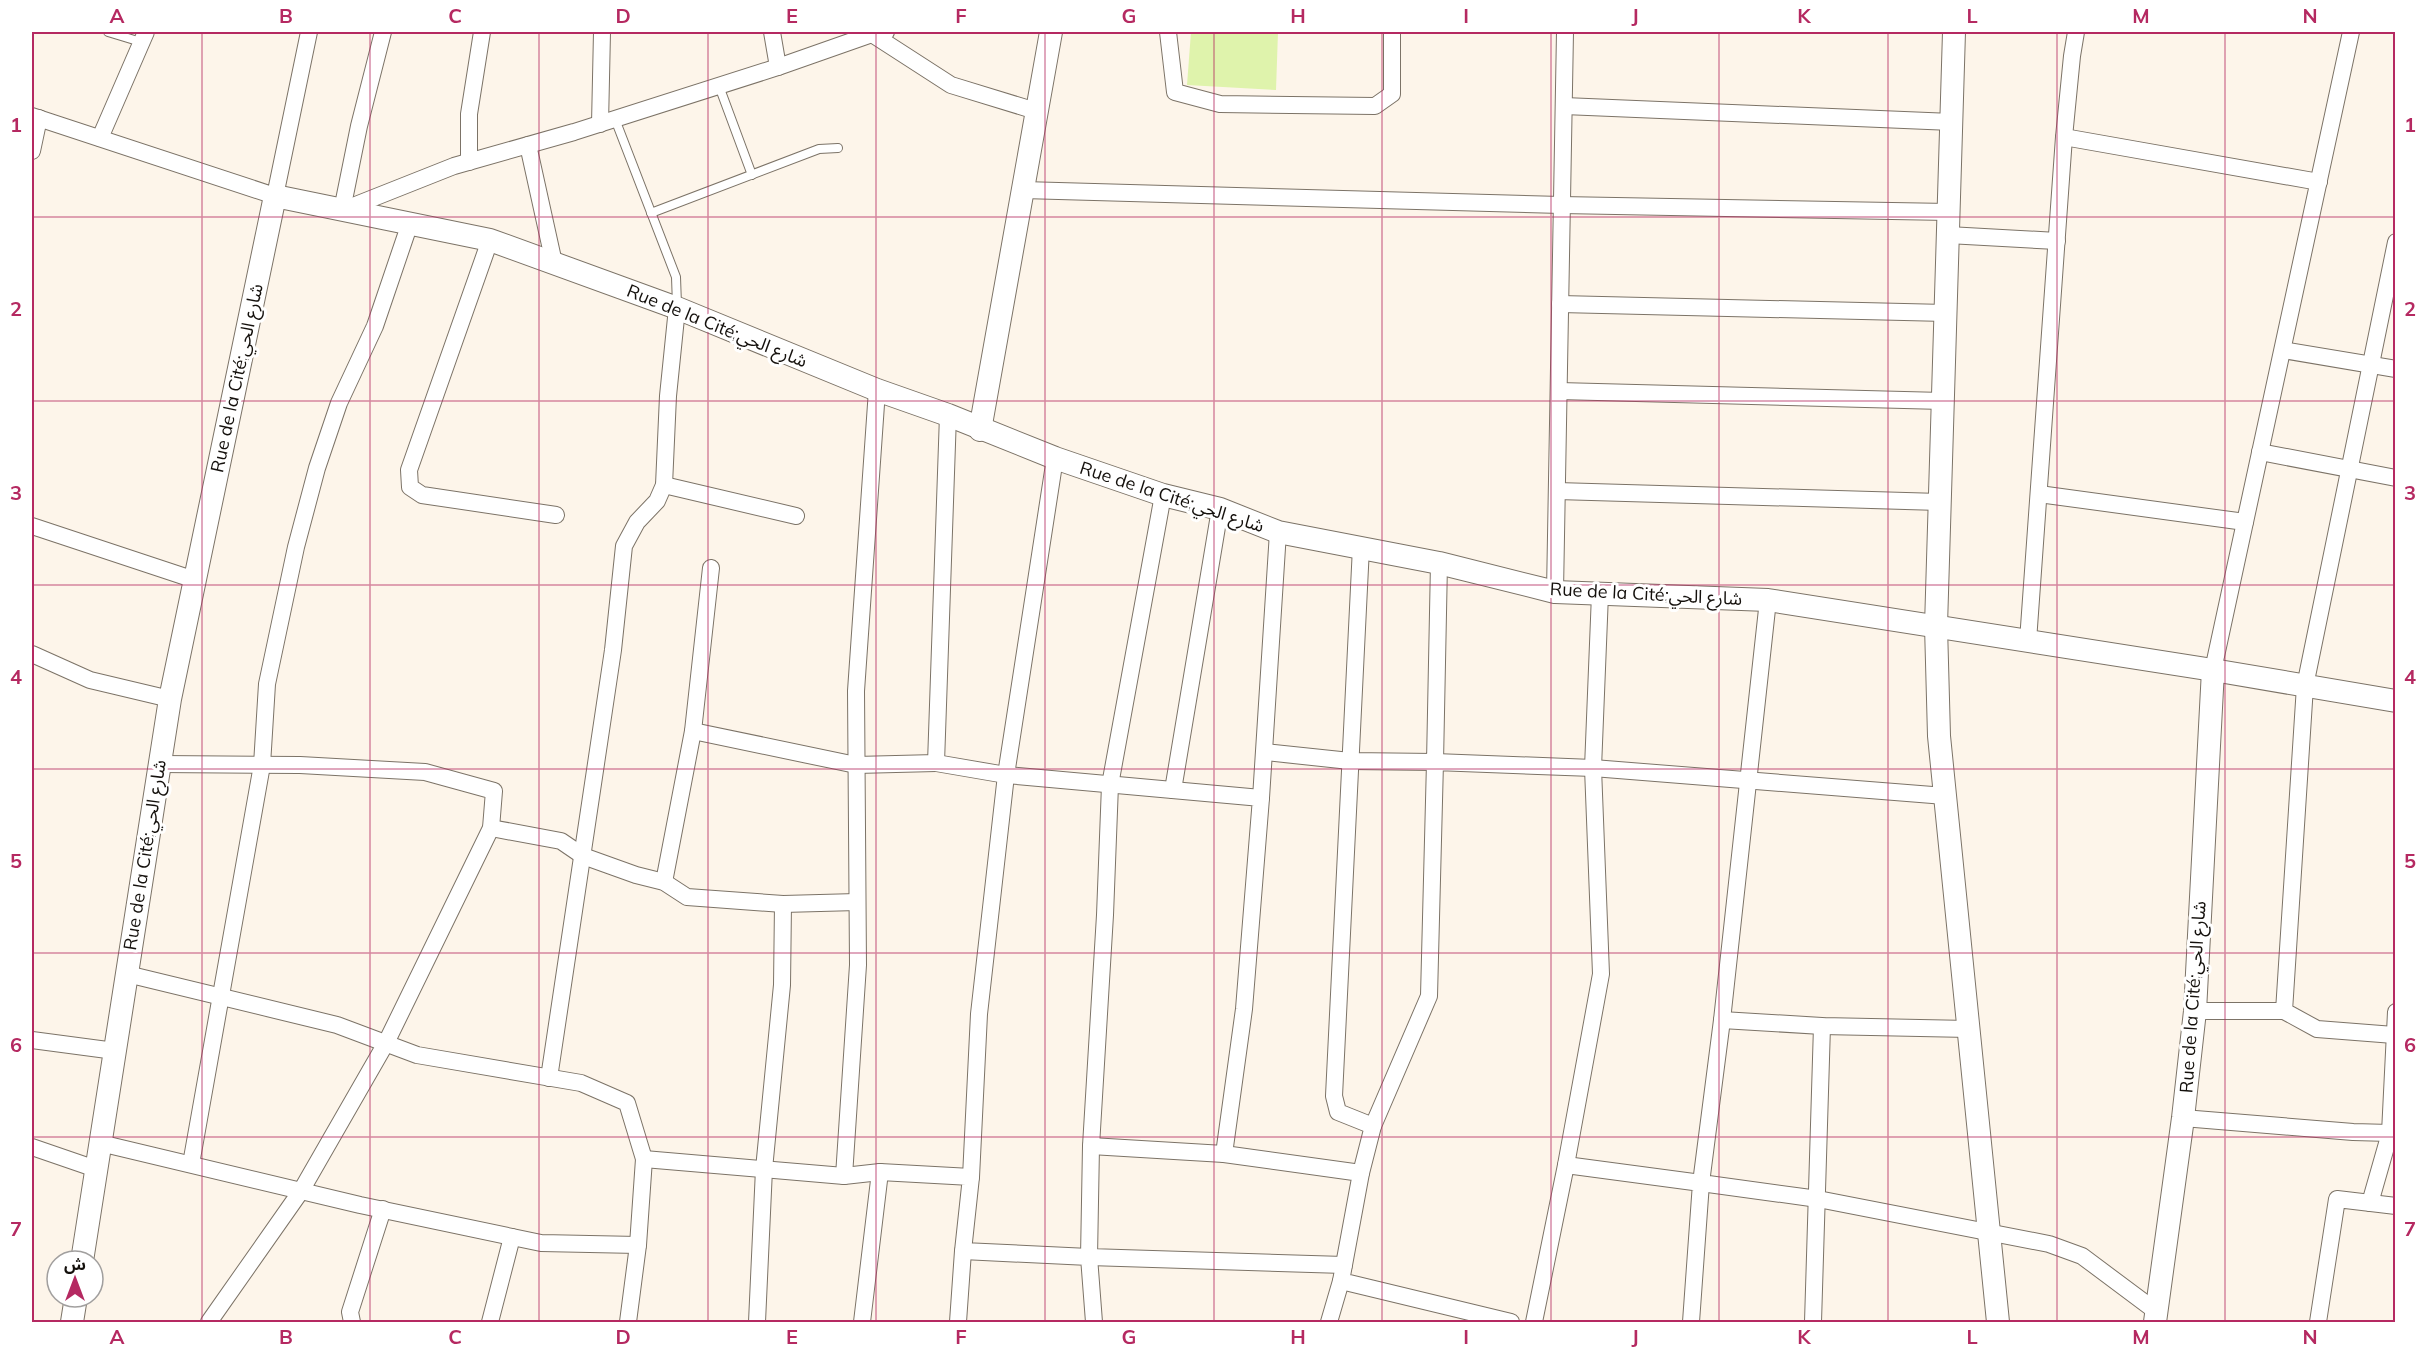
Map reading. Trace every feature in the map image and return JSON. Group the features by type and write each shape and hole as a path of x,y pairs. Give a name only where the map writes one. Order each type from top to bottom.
{"street":[{"path":"32,151 35,117 275,196 309,32"},
{"path":"342,210 359,126 382,32"},
{"path":"469,162 469,114 482,32"},
{"path":"602,32 607,122"},
{"path":"772,32 778,67"},
{"path":"980,430 1051,32"},
{"path":"1168,32 1175,92 1220,104 1375,106 1392,94 1392,32"},
{"path":"1555,592 1565,32"},
{"path":"1954,32 1936,626 1939,735 1998,1323"},
{"path":"2028,641 2064,137 2076,32"},
{"path":"2213,670 2351,32"},
{"path":"342,210 469,162 607,122 879,33 951,85 1036,111"},
{"path":"100,138 143,37"},
{"path":"1563,106 1952,122"},
{"path":"2064,137 2319,182"},
{"path":"528,145 554,263"},
{"path":"1023,190 1561,205 1949,212"},
{"name":"Rue de la Cité;شارع الحي","path":"84,1249 170,699 275,196 490,240 677,308 876,390 948,415 980,430 1055,458 1163,495 1220,509 1278,532 1439,563 1555,592 1768,600 2396,701"},
{"path":"191,1164 262,765 267,684 296,547 317,468 339,403 375,326 410,223"},
{"path":"1948,236 2057,242"},
{"path":"490,240 409,470 410,488 422,495 556,515"},
{"path":"2284,1011 2305,686 2370,363 2391,285 2396,242"},
{"path":"1560,304 1946,313"},
{"path":"549,1078 613,650 624,546 637,522 657,501 664,486 668,396 677,308"},
{"path":"2283,350 2396,369"},
{"path":"844,1176 858,965 856,691 876,390"},
{"path":"1559,391 1943,401"},
{"path":"936,763 948,415"},
{"path":"2260,452 2396,478"},
{"path":"958,1323 971,1177 979,1014 1006,775 1055,458"},
{"path":"664,486 796,516"},
{"path":"1557,492 1940,502"},
{"path":"2039,494 2245,522"},
{"path":"1094,1323 1089,1257 1091,1146 1105,915 1110,785 1163,495"},
{"path":"1173,790 1220,509"},
{"path":"32,526 195,580"},
{"path":"1224,1154 1244,1010 1261,798 1278,532"},
{"path":"1361,547 1334,1096 1338,1112 1373,1126"},
{"path":"1329,1323 1373,1126 1429,996 1439,563"},
{"path":"664,882 693,731 711,568"},
{"path":"1534,1323 1601,974 1593,768 1600,594"},
{"path":"1691,1323 1701,1183 1722,1020 1768,600"},
{"path":"32,654 90,680 170,699"},
{"name":"Rue de la Cité;شارع الحي","path":"2156,1317 2195,1011 2213,670"},
{"path":"693,731 856,765 936,763 1006,775 1261,798"},
{"path":"1264,752 1350,761 1593,768 1945,796"},
{"path":"160,764 262,765 425,772 494,791 491,828 386,1043 301,1191 209,1323"},
{"path":"491,828 561,841 583,856 636,875 664,882 687,897 783,904 857,902"},
{"path":"757,1323 764,1169 782,985 783,904"},
{"path":"127,974 337,1025 417,1055 581,1083 627,1103 644,1159 638,1245 628,1323"},
{"path":"2195,1011 2284,1011 2317,1029 2394,1035"},
{"path":"2370,1203 2393,1133 2396,1012"},
{"path":"1722,1020 1822,1026 1969,1029"},
{"path":"1813,1323 1822,1026"},
{"path":"32,1040 115,1051"},
{"path":"2183,1118 2353,1132 2393,1133"},
{"path":"100,1143 301,1191 541,1243 638,1245"},
{"path":"1091,1146 1224,1154 1361,1173"},
{"path":"32,1147 96,1169"},
{"path":"644,1159 844,1176 880,1172 971,1177"},
{"path":"1566,1165 1818,1199 2049,1244 2082,1256 2156,1317"},
{"path":"862,1323 880,1172"},
{"path":"2318,1323 2337,1199 2396,1206"},
{"path":"352,1323 350,1312 383,1209"},
{"path":"490,1323 512,1237"},
{"path":"963,1251 1342,1273 1511,1323"}],"lane":[{"path":"108,32 143,37"},
{"path":"719,86 752,175"},
{"path":"607,122 651,213 676,277 677,308"},
{"path":"651,213 819,149 838,148"}],"green space":[{"path":"1191,32 1278,32 1276,90 1187,85"}]}
